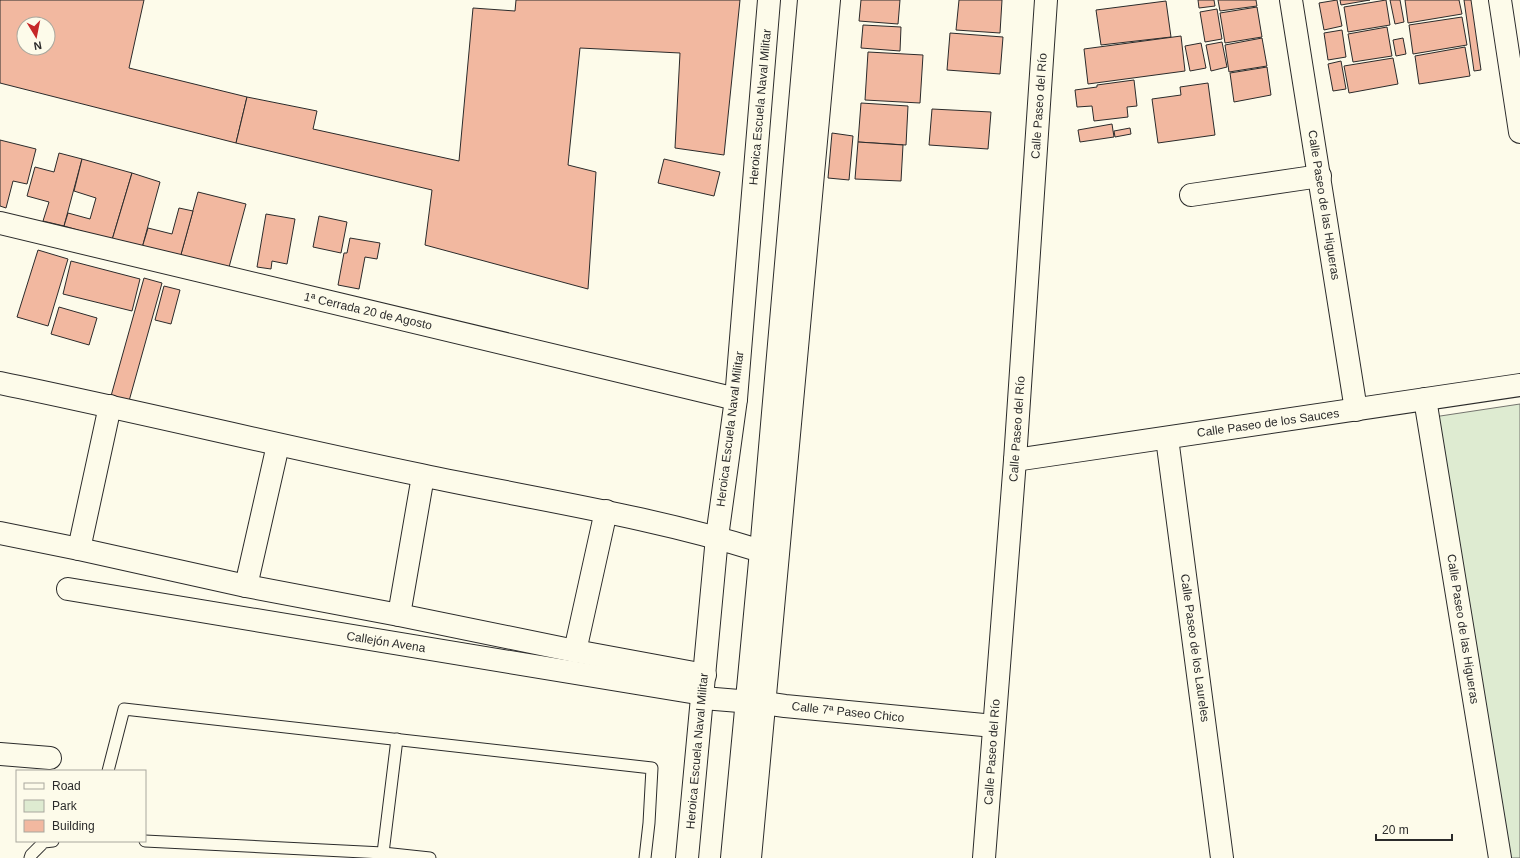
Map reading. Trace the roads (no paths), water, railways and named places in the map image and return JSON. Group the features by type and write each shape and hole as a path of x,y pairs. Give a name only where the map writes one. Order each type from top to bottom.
{"street":[{"name":"Heroica Escuela Naval Militar","path":"687,858 704,689 717,537 736,399 769,0"},
{"path":"750,858 761,551 809,0"},
{"path":"732,858 756,702 828,0"},
{"name":"Calle Paseo del Río","path":"984,858 1015,460 1046,0"},
{"name":"Calle Paseo de las Higueras","path":"1291,0 1356,410"},
{"path":"1500,0 1520,132"},
{"path":"1191,195 1320,176"},
{"name":"1ª Cerrada 20 de Agosto","path":"0,223 736,399"},
{"path":"0,383 423,476 606,511 717,537 761,551"},
{"name":"Calle Paseo de los Sauces","path":"1015,460 1520,385"},
{"name":"Calle Paseo de las Higueras","path":"1425,400 1500,858"},
{"path":"79,549 110,406"},
{"name":"Calle Paseo de los Laureles","path":"1167,438 1222,858"},
{"path":"246,586 278,445"},
{"path":"399,615 423,476"},
{"path":"575,651 606,511"},
{"path":"0,533 246,586 399,615 575,651 704,689"},
{"name":"Callejón Avena","path":"68,590 704,689"},
{"name":"Calle 7ª Paseo Chico","path":"704,689 756,702 785,706 994,726"},
{"path":"0,754 50,758"}],"lane":[{"path":"108,770 124,709 652,768 649,823 645,858"},
{"path":"383,853 397,739"},
{"path":"146,841 383,853 430,858"},
{"path":"30,858 44,842"}]}
